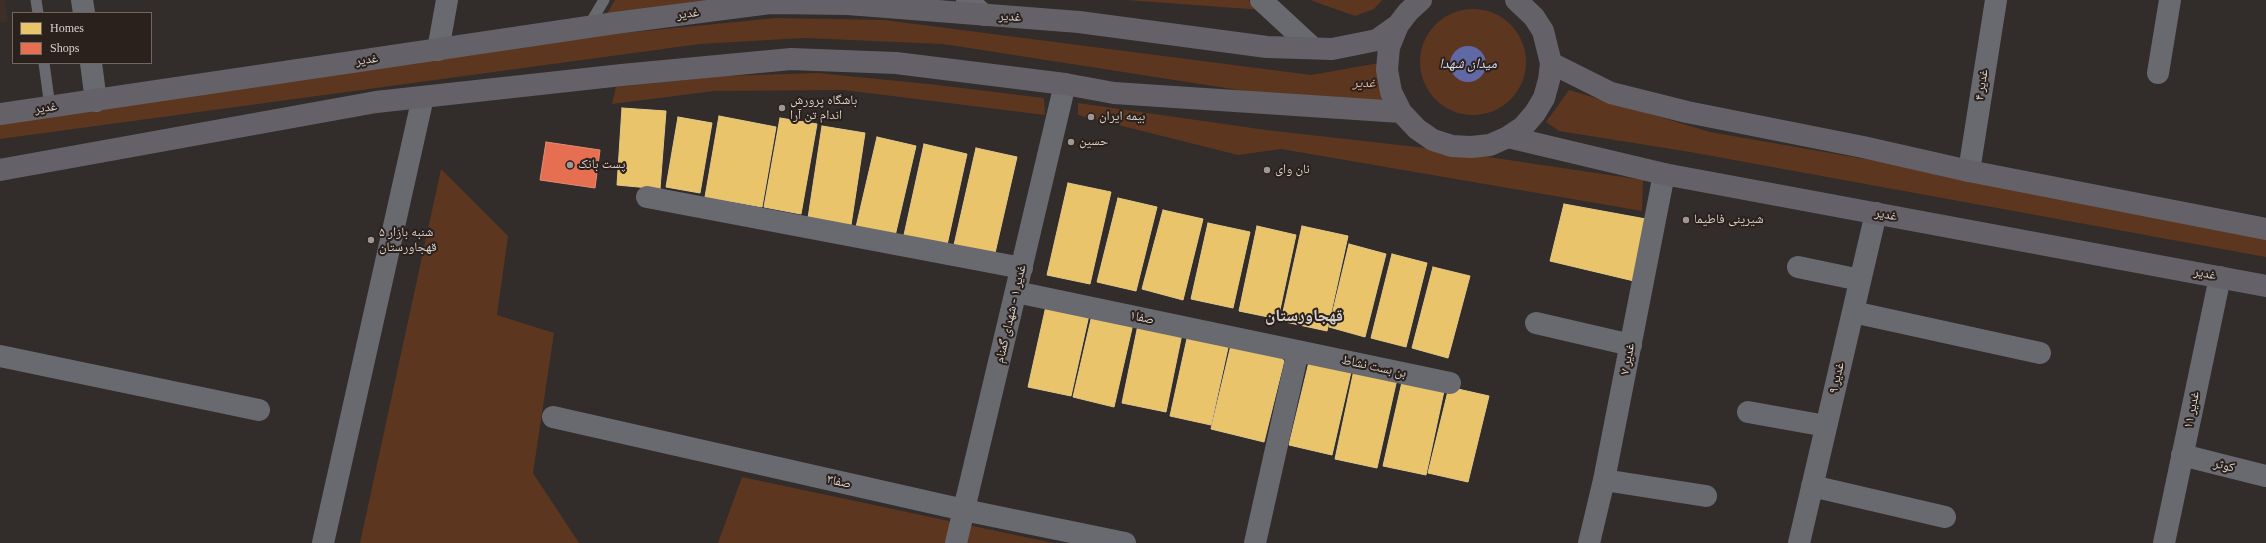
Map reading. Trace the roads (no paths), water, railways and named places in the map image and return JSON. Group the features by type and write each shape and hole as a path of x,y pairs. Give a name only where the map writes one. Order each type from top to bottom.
{"main road":[{"path":"1421,0 1408,12 1398,25 1389,47 1387,70 1391,92 1401,112 1417,129 1433,140 1452,146 1471,147 1490,145 1508,137 1523,127 1535,114 1544,98 1549,80 1551,63 1543,31 1534,17 1516,0"},
{"name":"غدیر","path":"0,114 96,101 587,27 770,4 848,4 1079,22 1266,47 1332,49 1377,40 1398,25"},
{"path":"0,170 376,102 614,76 790,59 896,63 1065,84 1114,93 1401,112"},
{"path":"1551,63 1611,93 1687,112 1856,146 1969,171 2266,229"},
{"name":"غدیر","path":"1508,137 1664,174 2266,286"}],"street":[{"path":"82,0 84,12"},
{"path":"438,50 447,0"},
{"path":"967,0 984,15"},
{"path":"1261,0 1313,48"},
{"name":"غدیر ۴","path":"1969,171 1996,0"},
{"path":"2158,73 2170,0"},
{"path":"91,64 96,101"},
{"name":"غدیر ۱ - شهدای گمنام","path":"956,543 1065,84"},
{"path":"323,543 423,97"},
{"name":"غدیر ۷","path":"1589,543 1604,480 1664,174"},
{"path":"647,197 1022,268"},
{"name":"غدیر ۹","path":"1799,543 1876,213"},
{"path":"1798,266 1860,280"},
{"name":"غدیر ۱۱","path":"2164,543 2220,277"},
{"name":"صفا۱","path":"1016,292 1298,351"},
{"path":"1853,312 2040,353"},
{"path":"1536,323 1631,345"},
{"path":"1255,543 1298,351"},
{"name":"بن بست نشاط","path":"1298,351 1450,383"},
{"path":"0,356 259,410"},
{"path":"1748,412 1826,426"},
{"name":"صفا۳","path":"553,417 964,510 1125,543"},
{"name":"کوثر","path":"2182,455 2266,476"},
{"path":"1604,480 1706,496"},
{"path":"1812,486 1945,517"}],"lane":[{"path":"36,0 38,12"},
{"path":"587,27 604,0"},
{"path":"44,64 50,107"}],"water":[{"name":"میدان شهدا","path":"1468,46 1481,51 1486,64 1481,77 1468,82 1455,77 1450,64 1455,51"}],"place":[{"name":"باشگاه پرورش اندام تن آرا","path":"782,108"},
{"name":"بیمه ایران","path":"1091,117"},
{"name":"حسین","path":"1071,142"},
{"name":"پست بانک","path":"570,165"},
{"name":"نان وای","path":"1267,170"},
{"name":"شیرینی فاطیما","path":"1686,220"},
{"name":"۵ شنبه بازار قهجاورستان","path":"371,240"}],"district":[{"name":"قهجاورستان","path":"1304,317"}]}
